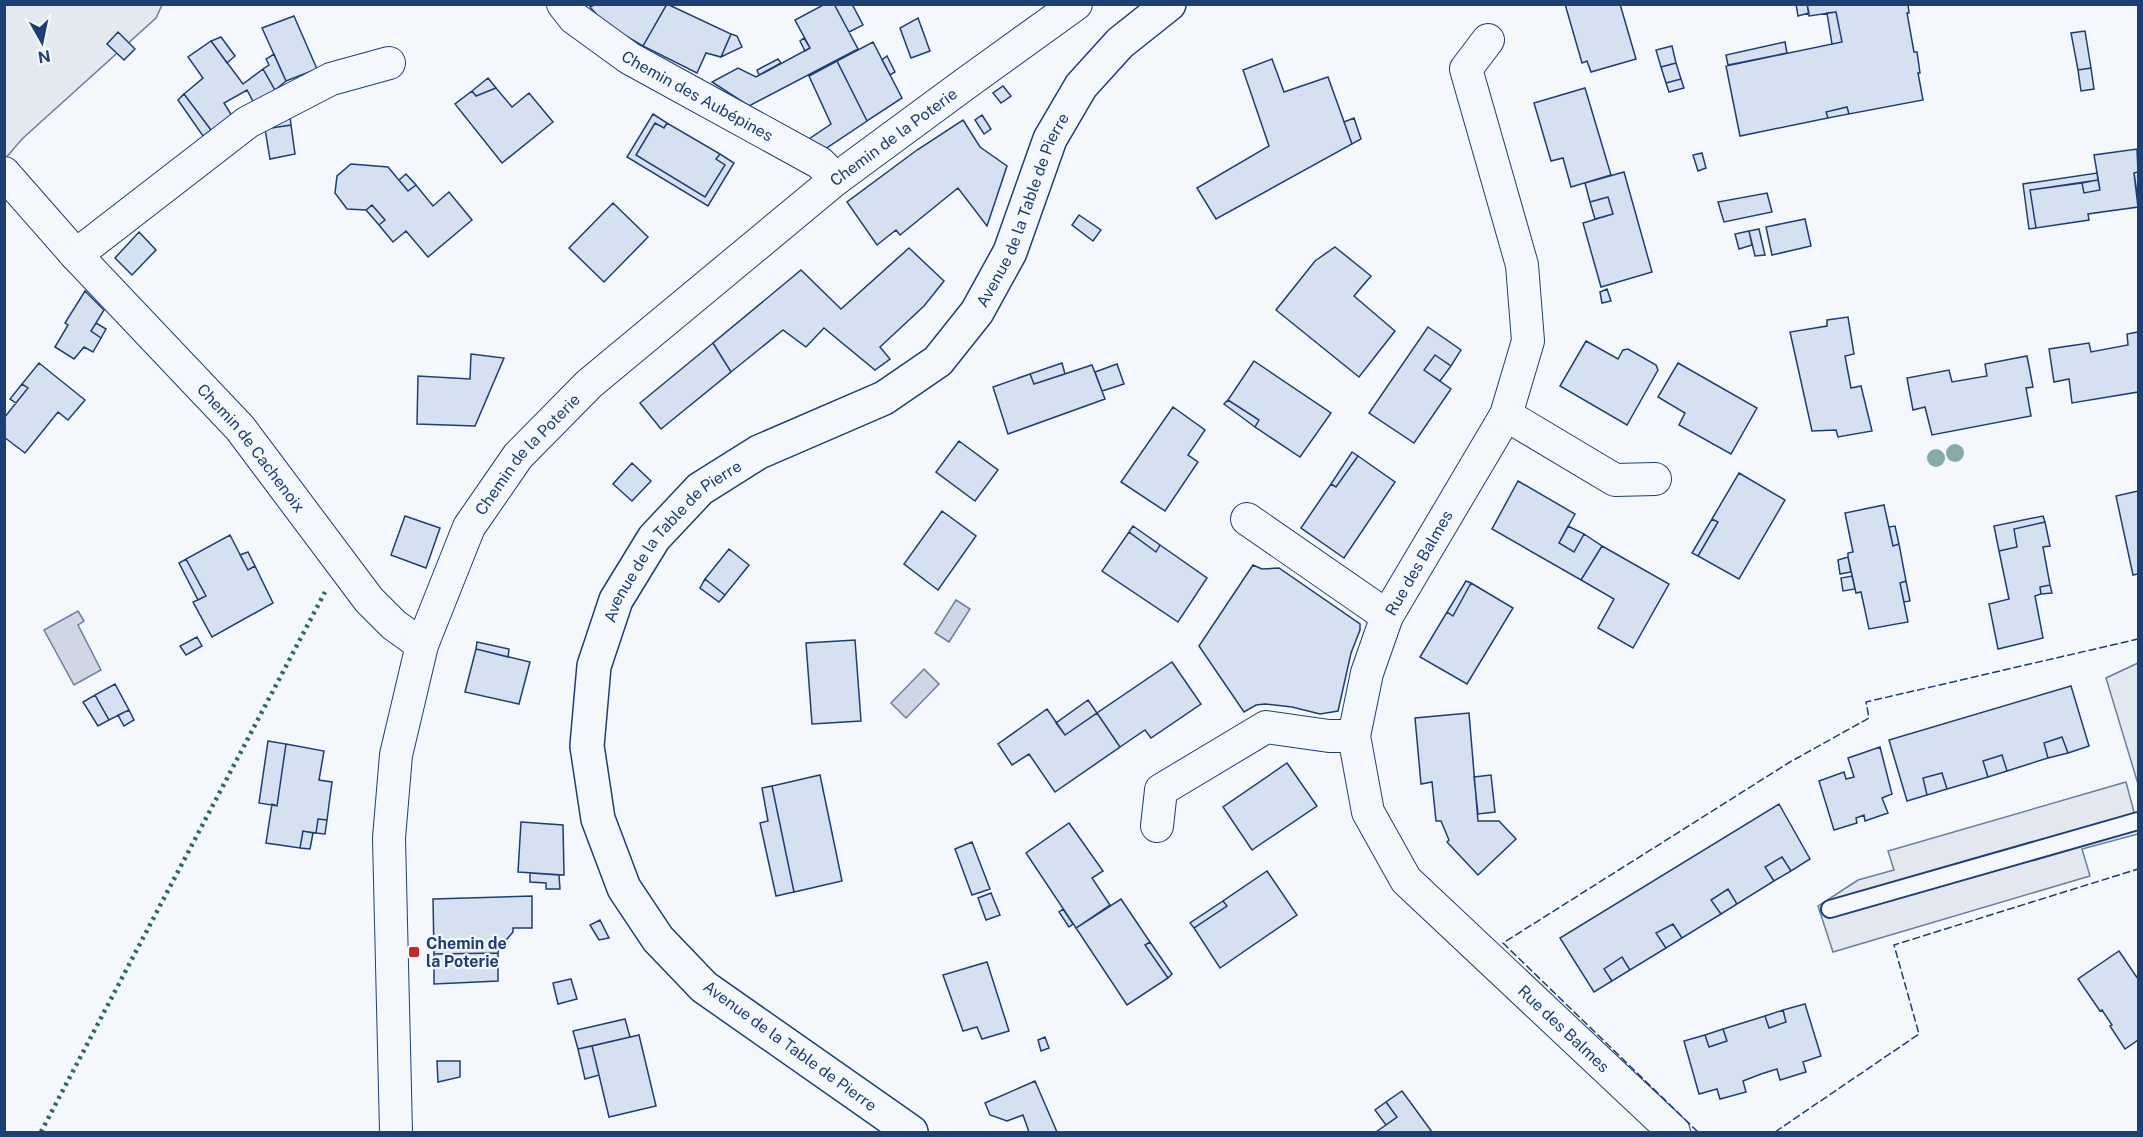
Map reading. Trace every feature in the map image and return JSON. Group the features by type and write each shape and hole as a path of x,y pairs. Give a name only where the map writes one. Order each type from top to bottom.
{"main road":[{"name":"Avenue de la Table de Pierre","path":"911,1132 704,987 658,939 624,888 598,819 587,746 594,666 621,591 654,538 700,489 759,452 884,398 938,361 977,312 1010,252 1050,139 1081,86 1120,43 1168,4"}],"street":[{"name":"Chemin des Aubépines","path":"563,4 574,18 629,58 820,164 836,180"},
{"name":"Chemin de la Poterie","path":"396,1132 389,838 396,755 422,645 469,527 518,456 589,384 836,180 1076,4"},
{"name":"Rue des Balmes","path":"1488,40 1466,69 1522,265 1528,341 1506,415 1387,616 1367,673 1354,736 1368,812 1406,880 1674,1132"},
{"path":"76,255 248,122 331,79 389,63"},
{"name":"Chemin de Cachenoix","path":"4,173 76,255 240,428 369,600 394,625 422,645"},
{"path":"1506,415 1615,480 1655,479"},
{"path":"1247,519 1387,616"},
{"path":"1157,826 1161,790 1266,727 1329,736 1354,736"}],"lane":[{"path":"1830,909 2139,821"}],"shaded area":[{"path":"5,5 162,5 156,18 22,139 5,159"},
{"path":"956,600 970,609 949,642 935,633"},
{"path":"78,611 84,621 78,625 101,670 74,685 44,630"},
{"path":"2138,663 2138,784 2106,678"},
{"path":"924,669 939,684 906,718 891,703"},
{"path":"2126,782 2138,834 2082,849 2090,876 1833,952 1818,906 1858,880 1894,870 1888,851"}],"building":[{"path":"596,4 667,4 643,46 605,24 590,7"},
{"path":"667,4 731,34 721,57 706,53 697,73 643,46"},
{"path":"825,4 834,4 858,49 749,106 712,82 738,68 756,77 810,48 795,20"},
{"path":"834,4 852,4 863,25 849,32"},
{"path":"1565,4 1620,4 1636,59 1591,72 1587,61 1582,63"},
{"path":"1796,4 1807,4 1809,13 1798,16"},
{"path":"1807,4 1908,4 1909,13 1907,13 1914,52 1917,52 1923,100 1849,114 1847,107 1826,112 1828,118 1740,136 1726,66 1842,42 1836,12 1809,16"},
{"path":"1836,12 1842,42 1832,44 1827,13"},
{"path":"294,16 317,69 286,81 262,28"},
{"path":"918,18 930,51 911,58 900,28"},
{"path":"2085,31 2091,68 2078,70 2071,33"},
{"path":"118,32 135,49 124,60 107,44"},
{"path":"731,34 737,36 742,47 721,57"},
{"path":"221,37 235,56 227,63 211,41"},
{"path":"804,38 810,48 805,51 800,41"},
{"path":"211,41 243,84 263,69 275,90 255,105 247,90 224,103 232,116 211,130 184,94 203,78 188,57"},
{"path":"873,42 902,98 867,121 837,61"},
{"path":"1785,42 1787,53 1728,65 1726,55"},
{"path":"1672,46 1676,63 1661,67 1656,50"},
{"path":"274,54 286,81 275,90 263,69 269,65 266,59"},
{"path":"887,56 895,72 890,75 882,60"},
{"path":"778,59 781,63 759,75 757,70"},
{"path":"1272,59 1284,92 1328,77 1352,144 1216,219 1197,188 1269,146 1243,70"},
{"path":"837,61 867,121 822,151 806,141 831,124 809,76"},
{"path":"1676,63 1681,79 1666,83 1661,67"},
{"path":"2091,68 2094,89 2081,91 2078,70"},
{"path":"488,78 496,88 476,96 472,91"},
{"path":"1681,79 1684,88 1669,92 1666,83"},
{"path":"1003,86 1011,96 1001,103 993,93"},
{"path":"496,88 512,107 529,93 553,122 502,163 455,104 472,91 476,96"},
{"path":"1585,88 1611,175 1571,187 1563,158 1551,161 1534,103"},
{"path":"184,94 211,130 203,136 178,100"},
{"path":"1847,107 1849,114 1828,118 1826,112"},
{"path":"653,114 667,123 664,128 655,123 636,155 705,197 725,165 716,159 720,154 734,163 708,206 627,157"},
{"path":"982,115 991,129 984,134 975,120"},
{"path":"290,116 291,125 272,128 271,118"},
{"path":"1354,118 1361,139 1352,144 1344,122"},
{"path":"963,120 980,147 1007,166 987,226 958,188 900,235 896,230 877,245 847,202 917,150"},
{"path":"655,123 664,128 667,123 720,154 716,159 725,165 705,197 636,155"},
{"path":"291,125 295,154 270,159 265,129"},
{"path":"2137,149 2138,172 2134,173 2138,207 2088,214 2089,220 2036,228 2030,190 2082,183 2084,193 2100,190 2094,155"},
{"path":"1702,153 1706,168 1698,171 1693,155"},
{"path":"351,164 388,167 408,191 416,185 433,206 449,192 472,220 428,257 406,231 393,242 379,225 385,220 372,205 366,210 347,209 335,193 337,176"},
{"path":"1624,172 1652,272 1601,287 1583,223 1613,214 1608,197 1590,202 1585,183"},
{"path":"2138,172 2138,200 2134,173"},
{"path":"2097,173 2098,180 2030,190 2036,228 2029,229 2023,184"},
{"path":"406,174 416,185 408,191 399,180"},
{"path":"2098,180 2100,190 2084,193 2082,183"},
{"path":"1767,193 1772,212 1724,222 1718,202"},
{"path":"1608,197 1613,214 1595,219 1590,202"},
{"path":"613,203 648,237 604,282 569,248"},
{"path":"372,205 385,220 379,225 366,210"},
{"path":"1079,215 1101,230 1093,241 1072,225"},
{"path":"1805,219 1811,246 1772,255 1766,227"},
{"path":"1759,229 1765,255 1755,256 1749,231"},
{"path":"1749,231 1752,245 1739,249 1735,234"},
{"path":"139,232 156,250 132,275 115,258"},
{"path":"1335,247 1371,276 1354,296 1395,331 1359,377 1276,310 1315,261"},
{"path":"909,248 944,281 924,306 880,347 890,359 875,370 824,328 806,347 783,330 731,372 713,343 801,270 841,309"},
{"path":"1607,289 1611,301 1602,303 1600,292"},
{"path":"85,291 104,310 91,331 101,338 93,352 84,347 74,359 55,347 68,325 65,323"},
{"path":"1848,317 1854,354 1845,356 1851,388 1861,386 1872,431 1838,437 1836,430 1812,431 1790,332 1827,326 1827,320"},
{"path":"96,323 106,329 101,338 91,331"},
{"path":"1428,327 1461,350 1451,366 1435,355 1424,370 1451,389 1414,443 1369,413"},
{"path":"2138,332 2138,392 2072,403 2069,379 2054,382 2049,349 2089,343 2091,352 2128,345 2127,334"},
{"path":"1586,341 1618,359 1623,350 1628,349 1656,365 1658,370 1627,425 1560,386"},
{"path":"713,343 731,372 661,429 640,403"},
{"path":"471,354 504,358 475,426 417,424 418,376 470,379"},
{"path":"1435,355 1451,366 1440,381 1424,370"},
{"path":"2027,356 2033,387 2026,388 2031,416 1932,435 1925,407 1913,410 1907,378 1949,370 1952,382 1987,376 1985,364"},
{"path":"1254,361 1331,413 1300,457 1255,427 1259,420 1228,400"},
{"path":"39,363 85,400 68,420 58,412 25,453 4,437 4,418 28,388 22,384"},
{"path":"1062,363 1065,374 1034,384 1030,374"},
{"path":"1678,363 1757,408 1731,454 1679,425 1685,413 1658,397"},
{"path":"1117,364 1124,384 1102,391 1095,372"},
{"path":"1092,365 1105,399 1008,434 993,387 1030,374 1034,384"},
{"path":"22,384 28,388 16,403 10,399"},
{"path":"1228,400 1259,420 1255,427 1224,404"},
{"path":"1173,407 1205,430 1188,455 1198,462 1165,511 1121,482"},
{"path":"959,441 998,470 975,501 936,472"},
{"path":"1352,452 1358,456 1336,487 1331,484"},
{"path":"1358,456 1395,482 1344,558 1301,528 1331,484 1336,487"},
{"path":"632,463 651,481 632,501 613,484"},
{"path":"1739,473 1785,500 1739,579 1698,556 1718,522 1712,519"},
{"path":"1518,481 1575,514 1559,543 1574,552 1584,534 1602,546 1581,580 1492,529"},
{"path":"2138,491 2138,574 2133,575 2116,496"},
{"path":"1884,505 1893,546 1899,544 1906,581 1900,583 1908,622 1869,629 1861,592 1856,593 1848,557 1848,553 1853,552 1845,513"},
{"path":"942,511 976,536 938,590 904,564"},
{"path":"405,516 440,528 426,568 391,555"},
{"path":"2043,516 2045,522 2014,529 2017,547 1999,551 1994,526"},
{"path":"1712,519 1718,522 1698,556 1692,553"},
{"path":"2045,522 2050,546 2043,547 2050,585 2040,587 2041,594 2035,596 2043,638 1998,649 1989,604 2009,599 1999,551 2017,547 2014,529"},
{"path":"1133,526 1160,545 1156,552 1129,532"},
{"path":"1568,526 1584,534 1574,552 1559,543"},
{"path":"1895,526 1899,544 1893,546 1889,527"},
{"path":"1129,532 1156,552 1160,545 1207,578 1178,622 1102,571"},
{"path":"230,535 248,570 255,566 273,603 212,637 193,602 206,596 186,559"},
{"path":"1602,546 1669,584 1633,648 1598,628 1614,599 1581,580"},
{"path":"729,549 749,565 725,595 705,579"},
{"path":"248,552 255,566 248,570 240,555"},
{"path":"1848,557 1851,572 1840,574 1838,560"},
{"path":"186,559 206,596 198,600 179,563"},
{"path":"1253,565 1262,569 1279,568 1360,624 1338,711 1320,714 1292,707 1265,704 1256,705 1244,712 1199,646"},
{"path":"1852,576 1855,589 1843,591 1841,578"},
{"path":"705,579 725,595 719,602 700,588"},
{"path":"1466,581 1471,583 1453,616 1447,612"},
{"path":"1906,581 1910,601 1904,602 1900,583"},
{"path":"1471,583 1513,608 1467,684 1420,657 1447,612 1453,616"},
{"path":"2050,585 2052,593 2041,594 2040,587"},
{"path":"197,637 202,646 186,655 180,646"},
{"path":"855,640 861,721 812,724 806,643"},
{"path":"477,642 509,649 508,657 476,649"},
{"path":"476,649 530,662 519,704 465,692"},
{"path":"1172,662 1201,704 1151,738 1145,730 1120,747 1097,713"},
{"path":"115,684 129,710 109,720 95,695"},
{"path":"2071,686 2089,746 2068,753 2062,737 2044,743 2048,758 2007,771 2002,755 1983,761 1988,777 1947,789 1942,773 1923,778 1927,795 1907,801 1889,740"},
{"path":"95,695 109,720 98,726 83,702"},
{"path":"1088,700 1097,713 1065,735 1056,723"},
{"path":"1047,709 1065,735 1097,713 1120,747 1055,792 1029,754 1012,765 998,744"},
{"path":"129,710 134,720 124,726 118,715"},
{"path":"1469,713 1478,821 1499,821 1516,839 1478,875 1447,842 1449,840 1441,821 1436,821 1432,782 1421,784 1415,718"},
{"path":"2062,737 2068,753 2048,758 2044,743"},
{"path":"268,741 286,744 277,806 259,803"},
{"path":"286,744 324,751 319,780 332,782 327,820 318,819 316,833 303,831 300,848 266,843 272,804 277,806"},
{"path":"1880,747 1892,794 1882,798 1888,813 1865,821 1864,815 1856,818 1857,823 1834,830 1819,781 1844,772 1846,779 1854,777 1848,758"},
{"path":"2002,755 2007,771 1988,777 1983,761"},
{"path":"1287,763 1317,806 1252,850 1223,807"},
{"path":"1942,773 1947,789 1927,795 1923,778"},
{"path":"820,775 842,881 794,892 772,786"},
{"path":"1491,775 1495,812 1478,814 1474,777"},
{"path":"772,786 794,892 776,896 760,823 768,821 762,788"},
{"path":"1779,804 1810,859 1791,871 1782,857 1765,867 1774,881 1737,904 1728,889 1711,900 1721,914 1682,938 1673,924 1656,933 1666,948 1630,970 1622,957 1604,969 1612,981 1594,992 1560,938"},
{"path":"318,819 327,820 325,834 316,833"},
{"path":"521,822 563,825 564,875 518,872"},
{"path":"1069,823 1103,871 1092,878 1110,905 1076,928 1026,853"},
{"path":"303,831 313,833 310,849 300,848"},
{"path":"972,842 990,889 972,895 955,849"},
{"path":"1782,857 1791,871 1774,881 1765,867"},
{"path":"1267,871 1297,915 1220,968 1194,928 1227,906 1223,901"},
{"path":"530,873 559,875 560,889 546,889 546,883 530,882"},
{"path":"1728,889 1737,904 1721,914 1711,900"},
{"path":"991,893 1000,915 986,920 978,898"},
{"path":"532,896 532,928 513,928 513,932 507,939 499,942 498,953 434,954 433,899"},
{"path":"1121,899 1150,942 1145,945 1168,978 1127,1005 1076,928"},
{"path":"1223,901 1227,906 1194,928 1190,923"},
{"path":"1063,909 1073,924 1069,927 1059,912"},
{"path":"600,920 609,938 599,940 590,925"},
{"path":"1673,924 1682,938 1666,948 1656,933"},
{"path":"1150,942 1172,974 1168,978 1145,945"},
{"path":"2119,951 2138,979 2138,1040 2125,1049 2102,1010 2100,1011 2078,979"},
{"path":"498,953 498,981 434,984 434,954"},
{"path":"1622,957 1630,970 1612,981 1604,969"},
{"path":"987,962 1009,1031 982,1039 977,1027 963,1031 943,975"},
{"path":"571,979 577,999 558,1004 553,983"},
{"path":"1805,1004 1821,1056 1803,1062 1806,1072 1780,1080 1777,1069 1761,1074 1743,1081 1746,1092 1720,1099 1717,1089 1699,1094 1684,1041 1705,1035 1709,1047 1727,1041 1723,1029 1765,1016 1769,1028 1786,1022 1783,1010"},
{"path":"1783,1010 1786,1022 1769,1028 1765,1016"},
{"path":"625,1019 630,1037 578,1049 573,1031"},
{"path":"1723,1029 1727,1041 1709,1047 1705,1035"},
{"path":"639,1035 656,1106 609,1117 592,1046"},
{"path":"1045,1037 1049,1048 1041,1051 1038,1040"},
{"path":"592,1046 599,1075 585,1079 578,1049"},
{"path":"437,1061 460,1061 460,1077 438,1082"},
{"path":"1035,1081 1057,1132 1029,1132 1023,1115 1007,1121 990,1115 985,1103"},
{"path":"1402,1091 1432,1132 1376,1132 1397,1117 1386,1102"},
{"path":"1386,1102 1397,1117 1386,1125 1375,1110"}],"hedge":[{"path":"41,1132 325,592"}],"fence":[{"path":"1698,1132 1503,943 1790,762 1869,718 1866,702 2138,639"},
{"path":"1775,1132 1919,1034 1894,945 2138,869"}],"place":[{"name":"Chemin de la Poterie","path":"414,952"}]}
